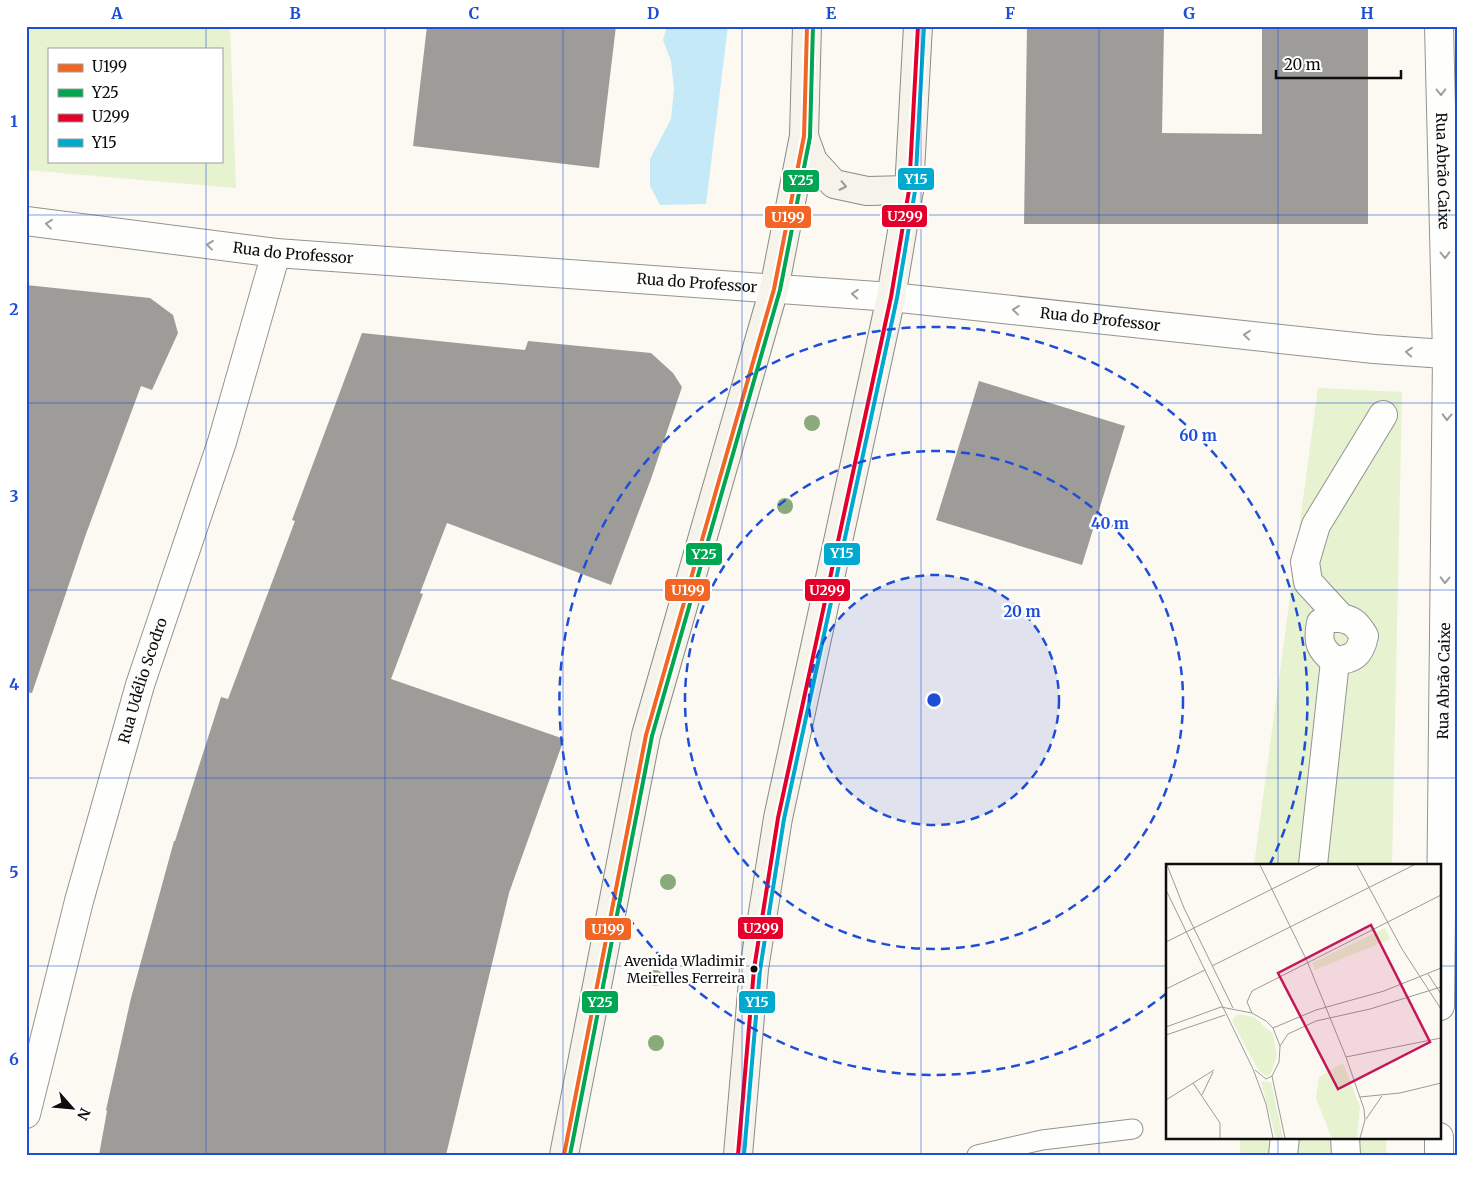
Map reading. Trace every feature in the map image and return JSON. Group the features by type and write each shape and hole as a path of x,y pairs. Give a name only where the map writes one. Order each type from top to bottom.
{"main road":[{"path":"564,1155 646,735 774,289 804,136 807,26"},
{"path":"738,1155 754,969 778,818 892,297 909,190 918,26"},
{"path":"804,136 813,161 834,184 867,191 909,190"}],"street":[{"name":"Rua Abrão Caixe","path":"1439,26 1453,355 1442,906"},
{"name":"Rua do Professor","path":"26,221 276,253 892,297 1364,348 1453,355"},
{"name":"Rua Udélio Scodro","path":"26,1114 79,901 138,695 222,442 276,253"},
{"path":"1313,864 1335,661 1327,654 1319,636 1322,623 1330,618 1341,618 1308,582 1305,562 1316,525 1383,415"},
{"path":"1283,1155 1284,1138"},
{"path":"1345,1138 1346,1155"},
{"path":"1438,1155 1439,1138"}],"lane":[{"path":"978,1155 1042,1140 1133,1129"}],"green space":[{"path":"26,26 230,26 236,188 26,170"},
{"path":"1318,388 1402,392 1392,864 1254,864"},
{"path":"1240,1138 1386,1138 1386,1155 1240,1155"}],"water":[{"path":"667,26 728,26 706,204 660,205 650,186 650,159 671,119 674,89 671,61 663,40"}],"building":[{"path":"427,26 616,26 599,168 413,146"},
{"path":"1027,26 1164,26 1162,133 1262,134 1262,26 1368,26 1368,224 1024,224"},
{"path":"26,285 150,298 173,315 178,333 152,390 141,386 86,534 32,693 26,692"},
{"path":"362,333 525,350 528,341 651,353 673,373 682,387 651,479 611,585 447,523 420,593 423,594 391,679 564,739 509,893 446,1155 99,1155 106,1110 131,998 174,841 221,697 228,699 295,521 292,520"},
{"path":"979,381 1125,426 1082,565 936,520"}],"transit line":[{"name":"U199","path":"564,1155 646,735 774,289 804,136 807,26"},
{"name":"Y25","path":"570,1155 652,736 780,290 810,137 813,26"},
{"name":"U299","path":"738,1155 754,969 778,818 891,297 909,190 918,26"},
{"name":"Y15","path":"744,1155 760,970 784,819 897,298 915,191 924,26"}],"place":[{"name":"Avenida Wladimir Meirelles Ferreira","path":"754,969"}]}
